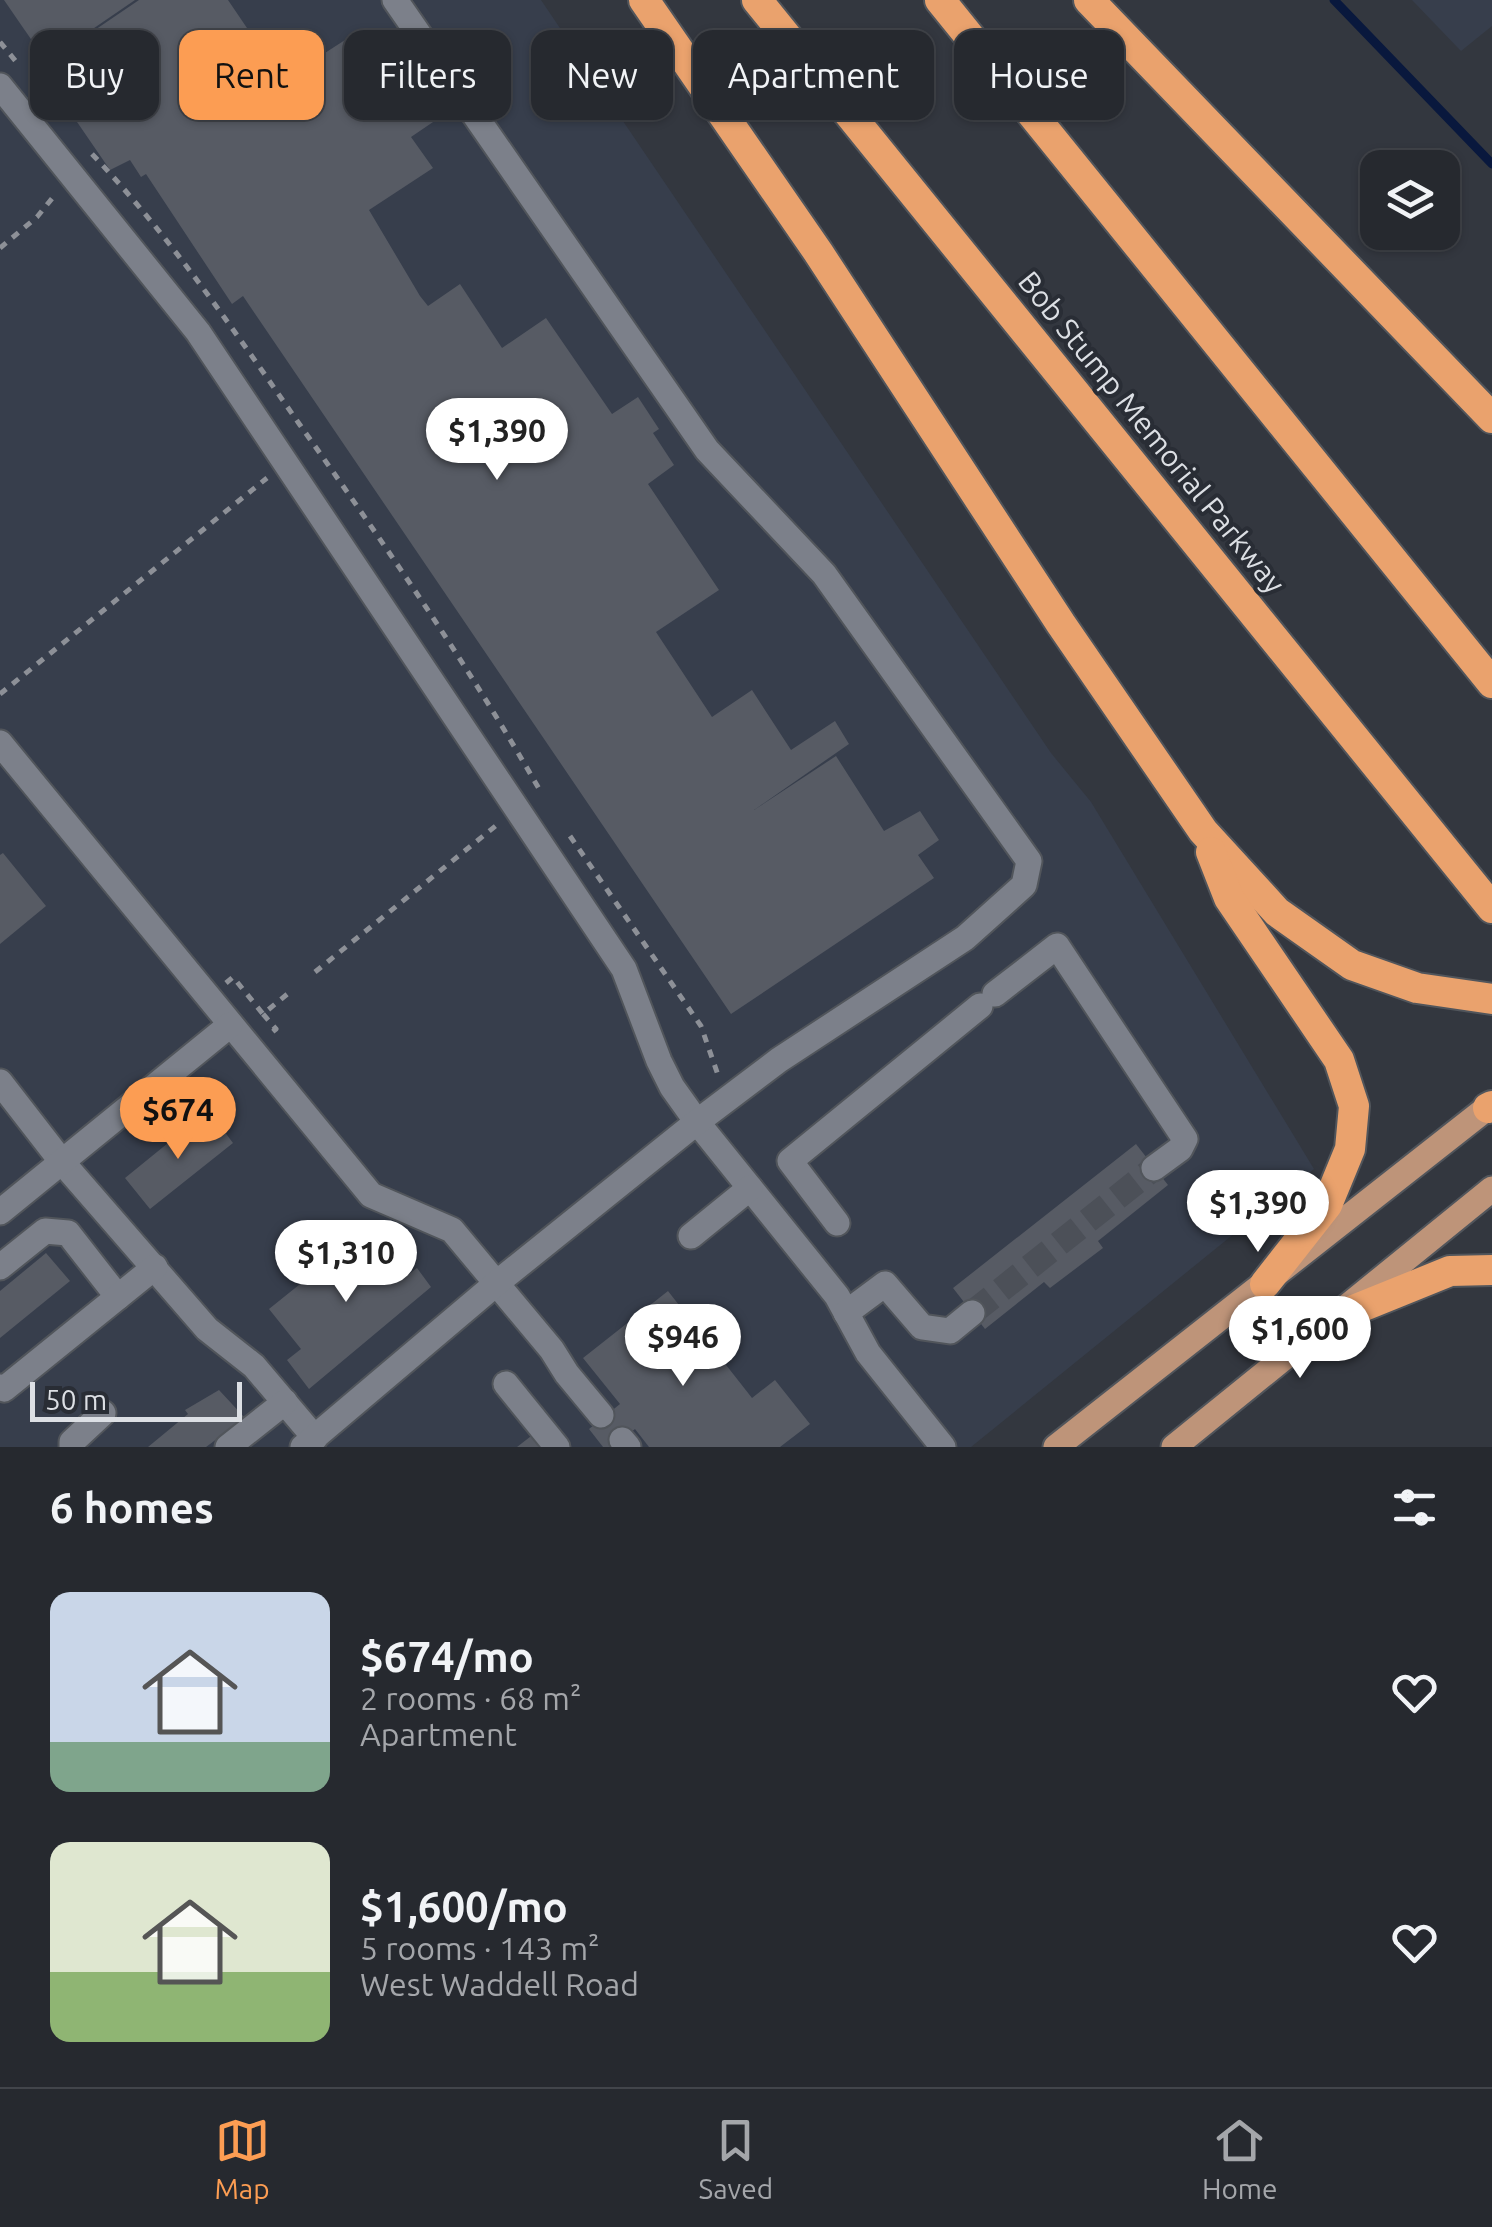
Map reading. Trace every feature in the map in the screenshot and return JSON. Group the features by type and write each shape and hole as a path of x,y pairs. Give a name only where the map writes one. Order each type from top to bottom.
{"highway":[{"path":"644,0 818,252 1062,624 1203,830 1277,912 1352,965 1417,988 1492,999"},
{"name":"Bob Stump Memorial Parkway","path":"757,0 1492,908"},
{"path":"940,0 1492,683"},
{"path":"1089,0 1492,418"},
{"path":"1203,830 1230,898 1340,1060 1354,1106 1350,1149 1326,1204 1266,1284"},
{"path":"1334,1318 1450,1271 1492,1270"}],"main road":[{"path":"1056,1447 1491,1106"},
{"path":"1174,1447 1492,1189"}],"lane":[{"path":"0,1082 62,1162 207,1329 254,1366 285,1402 309,1442 498,1282 697,1122 779,1060 964,938 1024,885 1029,861 824,574 707,450 395,0"},
{"path":"0,86 198,332 624,969 659,1061 697,1122 837,1296 868,1354 944,1447"},
{"path":"0,743 371,1195 452,1230 498,1282 601,1415"},
{"path":"838,1224 790,1161 1056,946 1185,1139 1180,1149 1154,1168"},
{"path":"0,1212 230,1024"},
{"path":"691,1236 750,1188"},
{"path":"0,1267 45,1231 68,1233 118,1296"},
{"path":"2,1388 154,1267"},
{"path":"846,1312 885,1284 922,1327 950,1331 972,1312"},
{"path":"506,1384 557,1447"},
{"path":"228,1447 285,1402"},
{"path":"72,1447 72,1442 103,1414 92,1447"}],"path":[{"path":"0,248 38,217 59,190"},
{"path":"0,694 313,443"},
{"path":"315,972 504,820"},
{"path":"222,986 233,977 264,1014 291,991"}],"shaded area":[{"path":"0,0 541,0 561,30 531,30 531,120 622,120 1051,753 1091,802 1314,1169 971,1447 0,1447"},
{"path":"1412,0 1492,0 1492,26 1461,51"}],"building":[{"path":"4,0 135,0 91,30 30,30 30,38"},
{"path":"139,0 228,0 247,28 270,30 179,30 179,120 324,120 324,54 344,41 344,120 436,120 411,137 433,168 369,210 420,296 428,306 460,284 502,348 546,318 612,414 638,397 659,429 653,433 674,465 648,484 719,590 656,632 712,717 752,690 791,750 835,721 849,744 754,810 836,756 884,831 920,811 939,840 918,855 934,878 731,1014 243,296 232,304 146,174 141,177 130,160 110,170 76,120 159,120 159,30 95,30"},
{"path":"3,853 46,906 0,944 0,855"},
{"path":"200,1117 212,1133 221,1127 233,1143 150,1209 125,1178"},
{"path":"1136,1144 1168,1185 1098,1241 1103,1248 1050,1288 1044,1282 985,1329 953,1288"},
{"path":"371,1227 409,1274 417,1268 431,1287 309,1389 287,1360 301,1349 269,1309"},
{"path":"46,1253 70,1281 0,1338 0,1291"},
{"path":"668,1291 752,1398 775,1380 810,1424 780,1447 649,1447 635,1429 612,1447 603,1447 589,1429 620,1404 583,1358"},
{"path":"219,1390 245,1418 206,1447 148,1447 188,1414 185,1410"},
{"path":"535,1433 547,1447 517,1447"}],"waterway":[{"path":"1334,0 1492,164"}],"tunnel":[{"path":"972,1313 1154,1168"}]}
